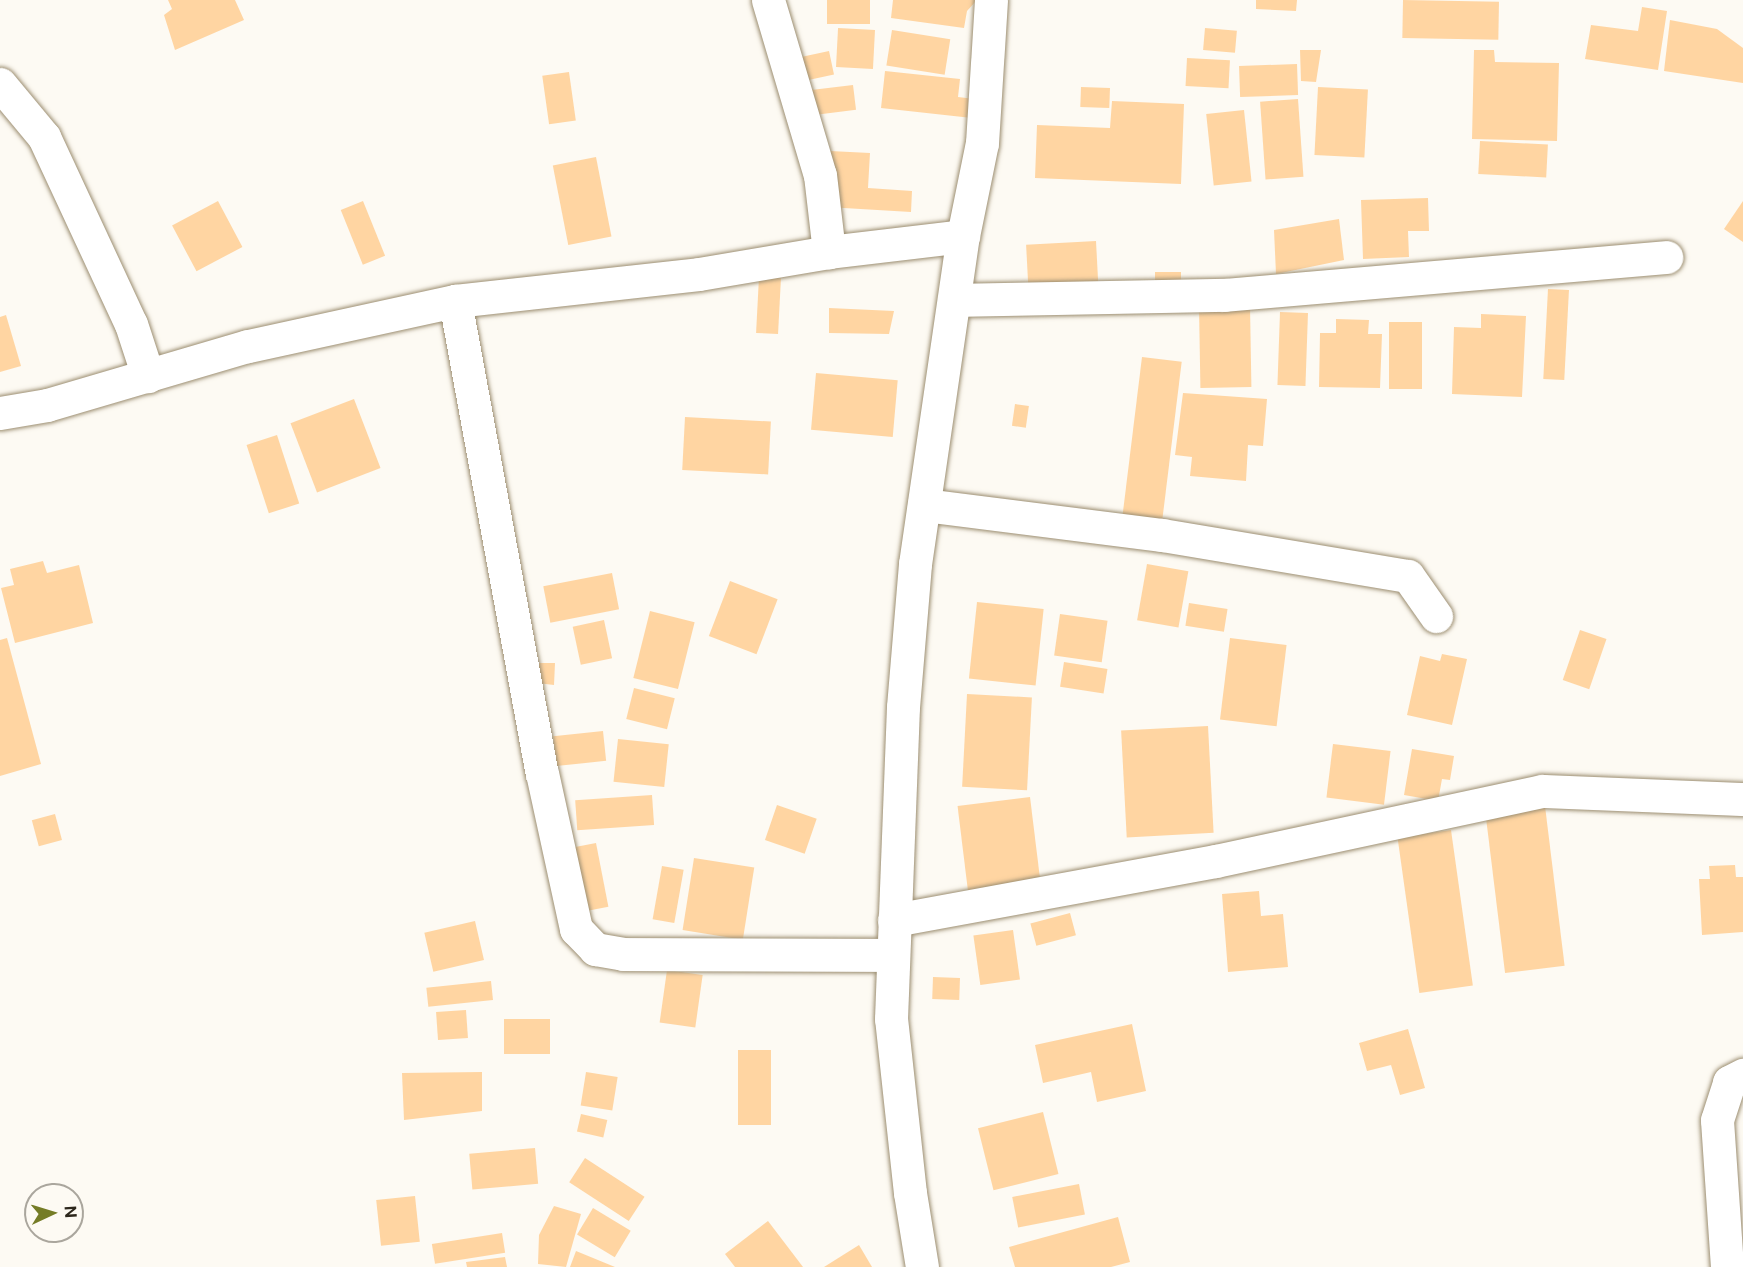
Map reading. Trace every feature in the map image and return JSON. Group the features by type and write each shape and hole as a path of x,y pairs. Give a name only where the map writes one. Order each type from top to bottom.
{"street":[{"path":"768,0 820,175 829,252"},
{"path":"922,1267 910,1193 891,1019 892,956 909,621 963,236 982,143 991,0"},
{"path":"0,84 44,137 131,324 148,375"},
{"path":"0,413 47,405 248,346 455,302 699,274 829,252 963,236"},
{"path":"954,300 1224,295 1666,257"},
{"path":"455,302 542,773 576,929 595,949 623,954 892,956"},
{"path":"924,505 1162,535 1408,576 1436,616"},
{"path":"894,920 1216,861 1542,791 1743,799"},
{"path":"1727,1267 1716,1120 1729,1082 1743,1075"}],"building":[{"path":"168,0 235,0 244,20 175,50 164,15 172,9"},
{"path":"827,0 870,0 870,24 827,24"},
{"path":"893,0 977,0 967,11 964,28 891,18"},
{"path":"1256,0 1297,0 1296,11 1256,9"},
{"path":"1403,0 1499,2 1498,40 1402,38"},
{"path":"1642,7 1667,11 1658,70 1585,59 1591,25 1638,31"},
{"path":"1670,20 1717,29 1743,48 1743,83 1664,71"},
{"path":"838,28 875,30 873,69 836,67"},
{"path":"1205,28 1237,31 1235,53 1203,50"},
{"path":"892,30 950,39 945,75 886,66"},
{"path":"1300,50 1321,50 1316,82 1301,81"},
{"path":"1474,50 1494,50 1495,62 1559,63 1557,141 1472,139"},
{"path":"829,51 834,74 803,81 798,58"},
{"path":"1187,58 1230,60 1228,88 1186,86"},
{"path":"1297,64 1298,95 1240,97 1239,66"},
{"path":"885,71 960,79 958,97 983,100 981,119 881,108"},
{"path":"569,72 576,121 549,124 542,76"},
{"path":"853,85 856,110 814,115 811,90"},
{"path":"1081,87 1110,88 1109,108 1080,107"},
{"path":"1318,87 1368,90 1364,158 1314,155"},
{"path":"1298,99 1303,177 1266,179 1260,102"},
{"path":"1112,101 1184,104 1181,184 1035,178 1037,125 1110,128"},
{"path":"1244,110 1252,182 1214,186 1206,114"},
{"path":"1480,141 1548,145 1546,178 1478,174"},
{"path":"830,151 870,153 868,188 912,191 911,212 827,207"},
{"path":"596,157 611,237 568,245 553,165"},
{"path":"1428,198 1429,231 1408,231 1409,257 1363,259 1361,200"},
{"path":"218,201 242,247 196,271 172,225"},
{"path":"363,201 385,256 363,265 341,210"},
{"path":"1743,201 1743,242 1724,229"},
{"path":"1339,219 1344,260 1276,274 1274,230"},
{"path":"1096,241 1098,283 1028,287 1026,245"},
{"path":"1155,272 1181,272 1181,286 1155,286"},
{"path":"759,277 781,278 778,334 756,333"},
{"path":"1548,289 1569,290 1564,380 1543,379"},
{"path":"1250,306 1251,387 1200,388 1199,307"},
{"path":"829,308 894,311 889,334 829,333"},
{"path":"1280,312 1308,313 1305,386 1277,385"},
{"path":"1481,314 1526,316 1522,397 1452,394 1454,327 1481,328"},
{"path":"6,315 21,366 0,372 0,317"},
{"path":"1336,319 1369,320 1368,334 1382,334 1380,388 1319,387 1320,333 1336,333"},
{"path":"1389,322 1422,322 1422,389 1389,389"},
{"path":"1142,357 1182,362 1161,529 1122,524"},
{"path":"816,373 898,380 893,437 811,430"},
{"path":"1183,393 1267,399 1263,446 1248,445 1246,481 1190,476 1192,457 1175,455"},
{"path":"354,399 381,468 317,492 291,423"},
{"path":"1015,404 1029,406 1026,428 1012,426"},
{"path":"685,417 771,422 768,474 682,470"},
{"path":"277,435 299,503 269,513 247,445"},
{"path":"43,561 47,573 79,565 93,623 15,643 1,588 14,585 10,569"},
{"path":"1147,564 1188,571 1178,627 1137,620"},
{"path":"612,573 619,609 550,623 543,586"},
{"path":"730,581 778,599 756,654 709,636"},
{"path":"977,602 1044,609 1036,686 969,679"},
{"path":"1189,603 1228,609 1224,632 1185,626"},
{"path":"650,611 695,622 678,689 633,678"},
{"path":"1060,614 1108,621 1102,662 1054,656"},
{"path":"604,620 612,658 581,665 573,627"},
{"path":"1580,630 1606,639 1589,689 1563,680"},
{"path":"7,638 41,764 0,776 0,640"},
{"path":"1230,638 1287,645 1277,726 1220,719"},
{"path":"1442,654 1467,659 1452,725 1407,715 1420,656 1440,661"},
{"path":"1064,662 1107,669 1104,694 1060,687"},
{"path":"539,663 555,663 554,685 537,683"},
{"path":"634,688 675,698 667,729 626,719"},
{"path":"967,694 1032,697 1027,790 962,787"},
{"path":"1208,726 1214,833 1127,837 1121,731"},
{"path":"603,731 606,761 556,766 553,736"},
{"path":"618,739 669,744 664,787 614,782"},
{"path":"1333,744 1391,751 1384,805 1326,798"},
{"path":"1412,749 1454,756 1450,780 1442,779 1438,801 1404,795"},
{"path":"652,795 654,825 577,830 575,800"},
{"path":"1030,797 1042,892 969,901 958,806"},
{"path":"777,805 817,819 805,854 765,840"},
{"path":"1545,806 1565,966 1505,973 1485,813"},
{"path":"55,814 62,840 39,846 32,820"},
{"path":"1451,830 1473,985 1419,993 1398,838"},
{"path":"596,843 608,907 584,912 571,848"},
{"path":"694,858 754,868 743,940 683,930"},
{"path":"1735,865 1736,877 1743,877 1743,932 1702,935 1699,879 1710,879 1709,866"},
{"path":"662,866 684,870 674,923 653,919"},
{"path":"1259,891 1261,916 1283,914 1288,967 1228,972 1222,894"},
{"path":"1070,913 1076,935 1036,946 1030,924"},
{"path":"475,921 484,960 433,972 424,933"},
{"path":"1013,930 1020,980 980,985 973,936"},
{"path":"667,970 703,975 695,1027 660,1022"},
{"path":"933,977 960,978 959,1000 932,999"},
{"path":"491,981 493,1000 428,1007 426,988"},
{"path":"466,1010 468,1038 438,1040 436,1012"},
{"path":"504,1019 550,1019 550,1054 504,1054"},
{"path":"1132,1024 1146,1091 1097,1102 1091,1072 1043,1083 1035,1045"},
{"path":"1408,1029 1425,1088 1400,1095 1391,1065 1367,1071 1359,1043"},
{"path":"738,1050 771,1050 771,1125 738,1125"},
{"path":"482,1072 482,1111 404,1120 402,1073"},
{"path":"586,1072 618,1077 612,1111 581,1106"},
{"path":"1043,1112 1058,1174 993,1190 978,1128"},
{"path":"581,1114 607,1120 603,1138 577,1132"},
{"path":"535,1148 538,1184 472,1190 469,1154"},
{"path":"585,1158 645,1197 629,1221 569,1182"},
{"path":"1079,1184 1085,1214 1018,1227 1012,1197"},
{"path":"415,1196 420,1242 381,1246 376,1200"},
{"path":"554,1206 581,1214 566,1267 538,1264 539,1235"},
{"path":"593,1208 631,1231 615,1257 577,1235"},
{"path":"1118,1217 1130,1262 1111,1267 1015,1267 1009,1247"},
{"path":"768,1221 803,1267 735,1267 725,1254"},
{"path":"502,1233 505,1253 435,1264 432,1244"},
{"path":"859,1245 872,1267 824,1267"},
{"path":"576,1251 615,1267 570,1267"},
{"path":"505,1257 507,1267 467,1267 466,1262"}]}
